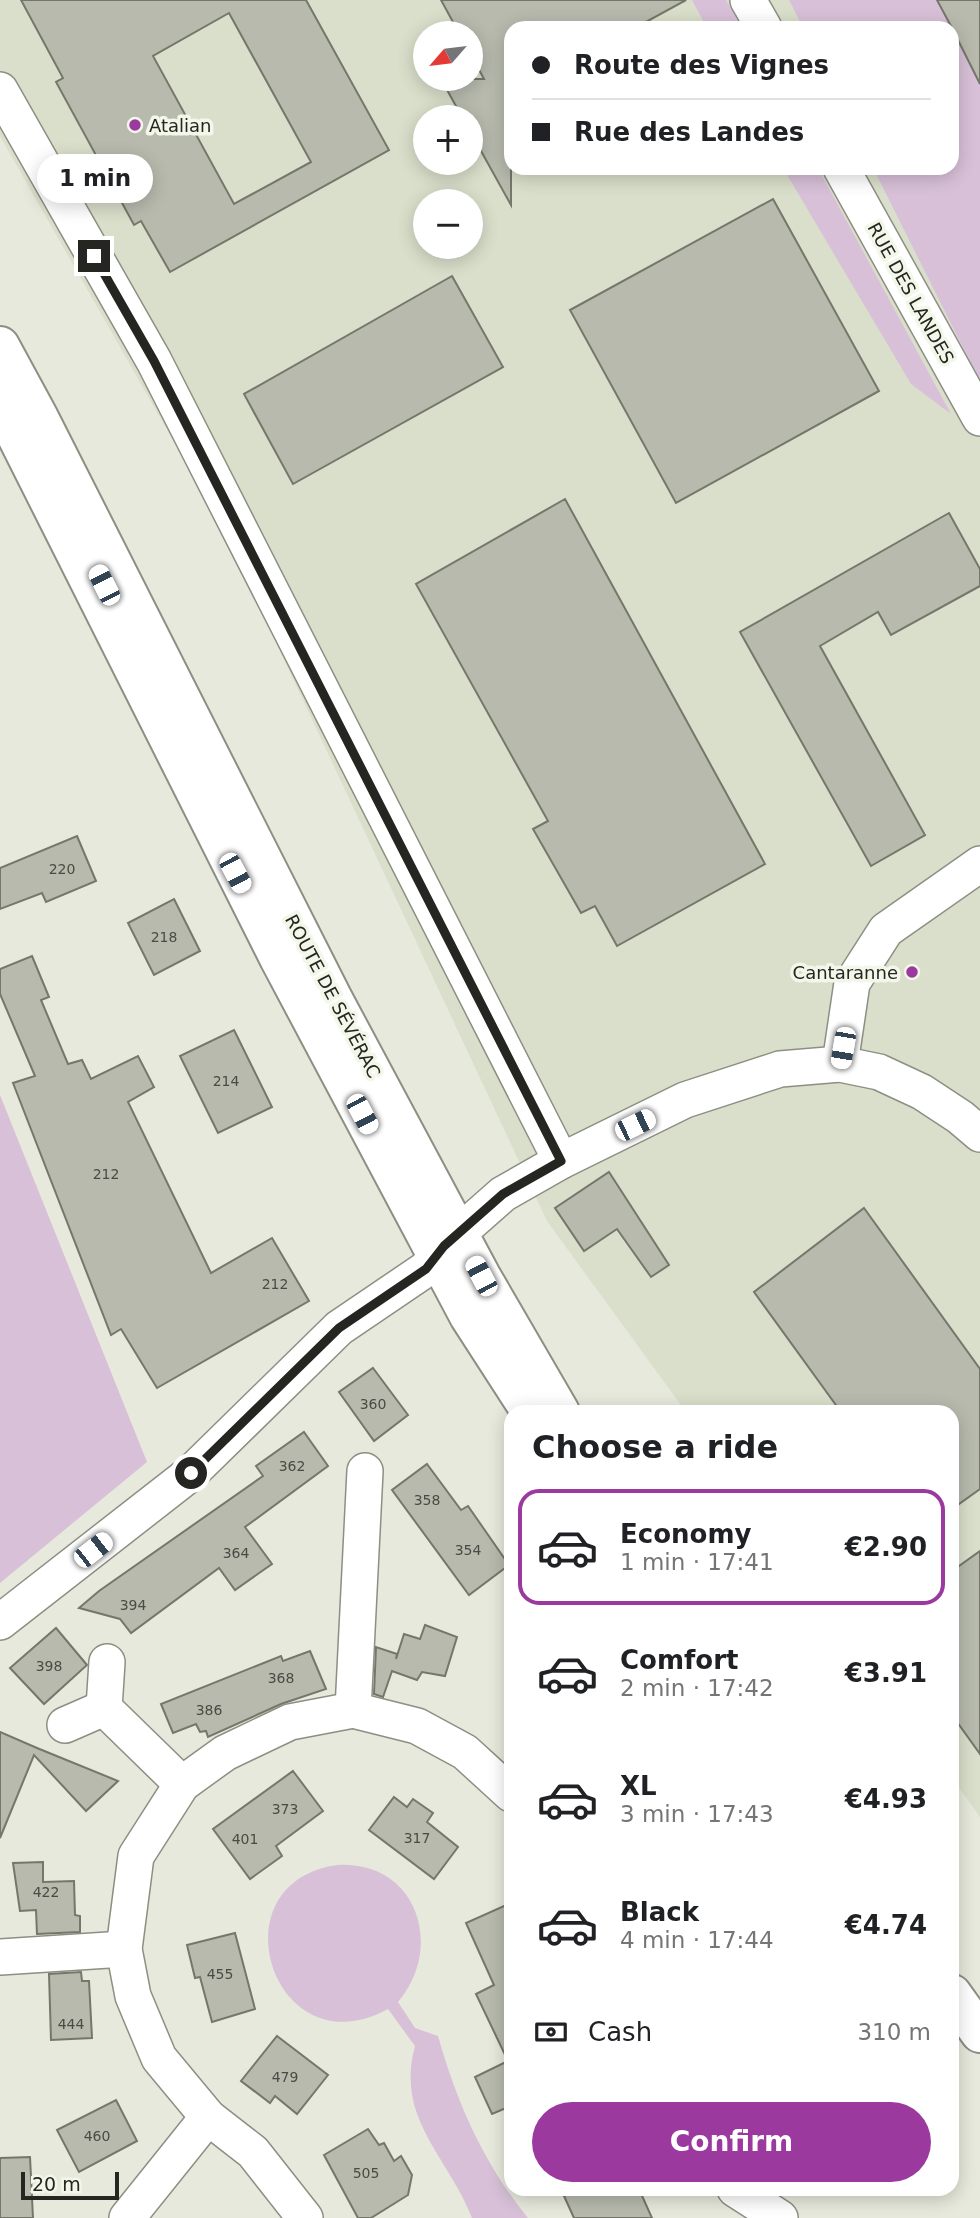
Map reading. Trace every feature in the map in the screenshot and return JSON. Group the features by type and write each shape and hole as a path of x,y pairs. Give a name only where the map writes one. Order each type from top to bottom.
{"main road":[{"name":"ROUTE DE SÉVÉRAC","path":"0,346 204,777"},
{"name":"ROUTE DE SÉVÉRAC","path":"0,403 204,777 328,990 446,1244 469,1316 545,1405"},
{"name":"ROUTE DE SÉVÉRAC","path":"54,488 204,777"},
{"path":"959,1980 980,2008"},
{"path":"959,2004 980,2032"}],"street":[{"path":"748,0 760,21"},
{"path":"0,90 154,361 561,1161"},
{"name":"RUE DES LANDES","path":"845,175 980,418"},
{"path":"840,1065 852,983 886,930 980,863"},
{"path":"0,1622 191,1473 339,1328 426,1269 446,1244 503,1194 561,1161 685,1100 780,1069 840,1065 879,1072 922,1092 961,1116 980,1134"},
{"path":"353,1710 365,1471"},
{"path":"107,1662 104,1708 182,1784"},
{"path":"65,1725 104,1708"},
{"path":"305,2218 253,2152 208,2117 159,2058 133,1996 124,1950 136,1856 182,1784 225,1753 290,1722 353,1710 417,1726 464,1752 504,1788"},
{"path":"0,1957 124,1950"},
{"path":"127,2218 208,2117"},
{"path":"746,2196 780,2218"}],"shaded area":[{"path":"0,0 789,0 800,21 504,21 504,175 876,175 980,382 980,1817 959,1788 959,1405 681,1405 547,1221 220,523 0,136"},
{"path":"692,0 726,0 738,21 703,21"},
{"path":"789,0 980,0 980,382 876,175 959,175 959,21 800,21"},
{"path":"787,175 822,175 951,414 911,384"},
{"path":"0,1095 147,1462 0,1583"},
{"path":"337,1865 365,1867 387,1877 404,1892 415,1911 420,1933 420,1957 412,1980 398,2002 415,2028 438,2036 463,2109 504,2185 504,2196 511,2196 528,2218 472,2218 418,2116 412,2095 411,2072 415,2046 388,2009 348,2022 314,2016 289,1996 273,1967 268,1935 276,1904 299,1879"}],"building":[{"path":"21,0 306,0 389,150 170,272 141,221 134,225 56,82 63,78","holes":["229,13 311,162 234,204 153,56"]},
{"path":"441,0 686,0 648,21 504,21 504,175 511,175 511,205 483,155 483,105 455,105 448,91 483,91 483,21 452,21"},
{"path":"937,0 980,0 980,84 959,42 959,21 948,21"},
{"path":"773,199 879,391 676,503 570,310"},
{"path":"452,276 503,367 293,484 244,394"},
{"path":"565,499 765,864 617,946 595,906 581,913 533,829 548,821 416,584"},
{"path":"949,513 980,569 980,586 891,635 878,612 820,646 925,835 871,866 740,632"},
{"path":"77,836 96,881 46,902 42,893 0,909 0,868"},
{"path":"174,899 200,951 154,975 128,923"},
{"path":"32,956 49,997 41,1000 68,1064 82,1060 91,1079 138,1056 154,1087 128,1102 211,1273 272,1238 309,1301 157,1388 121,1329 111,1335 13,1083 35,1076 0,994 0,969"},
{"path":"234,1030 272,1107 218,1133 180,1056"},
{"path":"609,1172 669,1265 651,1277 617,1229 584,1251 555,1208"},
{"path":"864,1208 980,1369 980,1489 959,1504 959,1405 836,1405 754,1292"},
{"path":"373,1368 408,1415 374,1441 339,1392"},
{"path":"304,1432 328,1466 245,1527 272,1564 235,1590 219,1568 131,1633 120,1619 79,1608 99,1591 263,1476 256,1466"},
{"path":"427,1464 461,1510 468,1506 504,1558 504,1569 469,1595 392,1490"},
{"path":"980,1551 980,1754 959,1725 959,1566"},
{"path":"425,1625 457,1637 445,1676 422,1672 417,1680 392,1671 383,1697 374,1694 376,1647 397,1654 396,1659 404,1634 420,1639"},
{"path":"56,1628 87,1665 44,1704 10,1668"},
{"path":"310,1651 326,1689 281,1704 208,1737 206,1731 200,1732 196,1724 173,1733 161,1704 281,1656 283,1661"},
{"path":"0,1732 118,1781 86,1811 34,1755 0,1838"},
{"path":"293,1771 323,1811 276,1846 282,1856 250,1879 213,1829"},
{"path":"394,1797 407,1807 413,1799 433,1813 427,1822 458,1847 434,1879 369,1830"},
{"path":"43,1862 43,1882 74,1881 75,1915 80,1916 80,1932 37,1934 36,1910 20,1911 13,1863"},
{"path":"504,1906 504,2053 476,1994 494,1985 466,1923"},
{"path":"235,1933 255,2009 212,2022 200,1977 195,1978 187,1945"},
{"path":"81,1972 82,1981 89,1981 92,2038 51,2040 49,1974"},
{"path":"277,2036 328,2075 297,2114 275,2096 270,2103 241,2081"},
{"path":"504,2063 504,2109 492,2114 475,2077"},
{"path":"116,2100 137,2141 79,2172 57,2130"},
{"path":"368,2129 379,2145 384,2143 394,2161 401,2156 412,2175 408,2195 371,2218 358,2218 324,2155"},
{"path":"30,2157 33,2218 0,2218 0,2158"},
{"path":"564,2196 642,2196 652,2218 574,2218"}],"place":[{"name":"Atalian","path":"135,125"},
{"name":"Cantaranne","path":"912,972"}],"route":[{"path":"94,256 154,361 561,1161 503,1194 444,1246 426,1269 339,1328 191,1473"}]}
